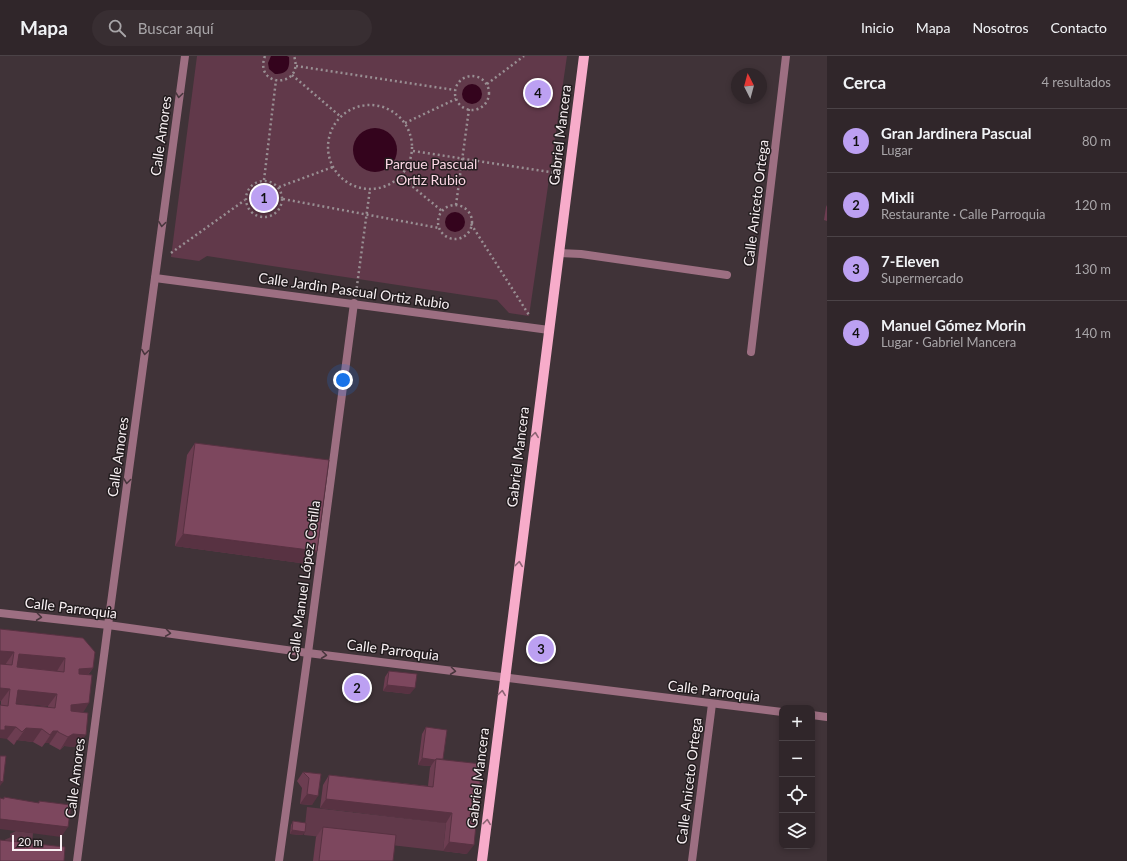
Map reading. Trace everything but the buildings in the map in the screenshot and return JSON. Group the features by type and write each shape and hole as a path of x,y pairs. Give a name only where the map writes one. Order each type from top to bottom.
{"main road":[{"name":"Gabriel Mancera","path":"482,861 504,677 584,56"}],"street":[{"name":"Calle Amores","path":"77,861 185,56"},
{"name":"Calle Aniceto Ortega","path":"751,352 786,56"},
{"path":"559,253 581,254 727,275"},
{"name":"Calle Jardin Pascual Ortiz Rubio","path":"155,278 354,303 549,330"},
{"name":"Calle Manuel López Cotilla","path":"279,861 354,303"},
{"name":"Calle Parroquia","path":"0,613 108,625 308,653 779,712"},
{"name":"Calle Aniceto Ortega","path":"692,861 712,704"},
{"path":"815,715 827,717"}],"path":[{"path":"264,56 264,71 271,79 276,80 287,79 292,75 296,66 294,56"},
{"path":"487,84 524,56"},
{"path":"296,66 455,90"},
{"path":"292,75 341,117"},
{"path":"469,76 479,77 487,84 489,89 487,100 479,108 469,109 464,107 456,99 455,90 460,81 469,76"},
{"path":"264,180 276,80"},
{"path":"405,123 456,99"},
{"path":"367,105 381,106 395,113 405,123 410,132 412,151 409,165 401,177 390,185 378,189 352,186 341,178 333,167 329,157 328,146 334,126 341,117 353,109 367,105"},
{"path":"456,205 469,109"},
{"path":"412,151 569,174"},
{"path":"279,187 333,167"},
{"path":"401,177 442,211"},
{"path":"264,180 279,187 283,199 279,210 268,217 256,215 251,212 245,200 248,189 252,184 264,180"},
{"path":"354,303 370,189"},
{"path":"283,199 439,228"},
{"path":"157,262 245,200"},
{"path":"471,224 467,234 451,239 446,237 439,228 438,219 442,211 451,206 456,205 466,210 469,214 471,224 529,316 550,317"}],"green space":[{"name":"Parque Pascual Ortiz Rubio","path":"197,56 567,56 529,316 509,313 497,300 207,256 199,261 171,257"},
{"path":"307,807 446,823 443,851 304,835"},
{"path":"16,831 33,833 31,854 0,842 11,837 10,834"}],"shaded area":[{"path":"271,56 289,57 289,65 285,72 275,74 269,69 268,63"},
{"path":"472,84 479,87 482,94 479,101 472,104 465,101 462,94 465,87"},
{"path":"375,128 387,132 393,138 397,150 393,162 387,168 375,172 363,168 357,162 353,150 357,138 363,132"},
{"path":"455,212 462,215 465,222 462,229 455,232 448,229 445,222 448,215"}],"place":[{"name":"Manuel Gómez Morin","path":"538,93"},
{"name":"Gran Jardinera Pascual","path":"264,198"},
{"name":"7-Eleven","path":"541,649"},
{"name":"Mixli","path":"357,688"}]}
